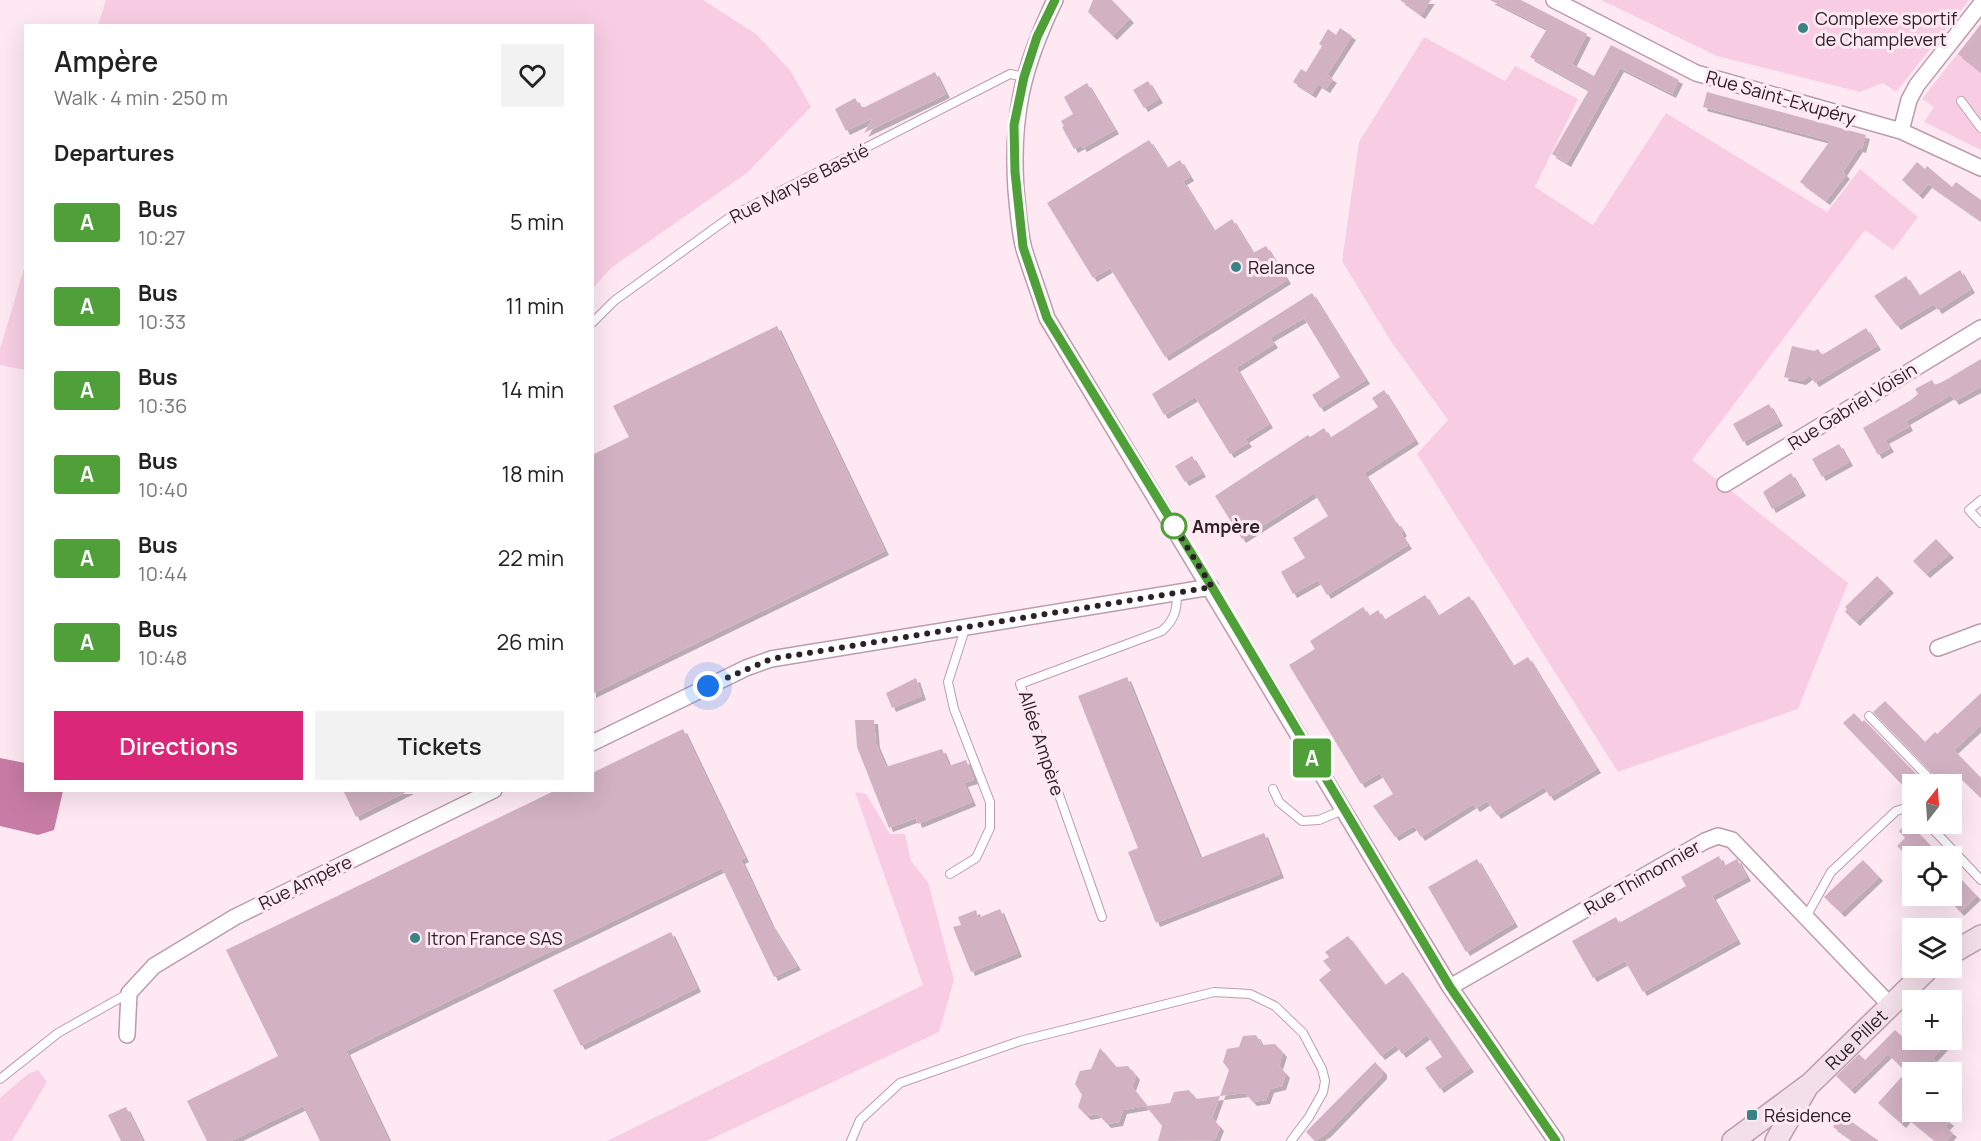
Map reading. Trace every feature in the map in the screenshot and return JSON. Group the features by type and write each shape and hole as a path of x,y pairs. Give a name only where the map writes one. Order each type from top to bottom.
{"street":[{"path":"1055,0 1037,37 1024,77 1014,125 1018,216 1023,247 1047,318 1212,587 1450,987 1556,1141"},
{"name":"Rue Saint-Exupéry","path":"1554,0 1696,73 1901,131 1981,168"},
{"path":"1901,131 1909,100 1917,85 1981,4"},
{"name":"Rue Gabriel Voisin","path":"1725,484 1981,328"},
{"path":"594,741 746,668 771,659 1212,587"},
{"path":"1938,648 1981,632"},
{"name":"Rue Ampère","path":"129,993 154,966 235,916 490,792"},
{"name":"Rue Thimonnier","path":"1450,987 1705,841 1718,836 1732,840 1890,1005"},
{"path":"1962,947 1981,936"},
{"name":"Rue Pillet","path":"1733,1141 1810,1083 1918,978"},
{"path":"127,1035 129,993"},
{"name":"Rue Pillet","path":"1776,1141 1810,1083"}],"lane":[{"name":"Rue Maryse Bastié","path":"594,321 614,301 730,217 1011,74 1024,77"},
{"path":"1961,100 1981,128"},
{"path":"1981,500 1969,510 1981,523"},
{"name":"Allée Ampère","path":"1102,916 1020,684 1162,631 1174,615 1177,592"},
{"path":"950,874 976,858 990,828 990,802 954,709 948,682 965,628"},
{"path":"1869,716 1925,774"},
{"path":"1273,789 1280,802 1302,821 1319,820 1343,810"},
{"path":"1806,917 1831,872 1896,811 1902,810"},
{"path":"1937,834 1981,880"},
{"path":"851,1141 860,1119 900,1083 1020,1041 1214,992 1250,994 1275,1006 1303,1033 1322,1069 1325,1081 1323,1092 1309,1117 1290,1141"},
{"name":"Rue Ampère","path":"0,1079 58,1033 129,993"}],"shaded area":[{"path":"106,0 703,0 756,34 790,70 811,107 747,173 611,268 594,287 594,24 98,24"},
{"name":"Complexe sportif de Champlevert","path":"1601,0 1969,0 1896,92 1883,83 1860,92 1717,56"},
{"name":"Complexe sportif de Champlevert","path":"1981,24 1981,150 1924,122 1934,107 1922,99"},
{"path":"1424,37 1505,81 1515,66 1578,99 1535,187 1593,225 1666,113 1827,212 1860,169 1918,217 1893,250 1865,230 1692,460 1848,583 1798,709 1618,772 1417,454 1448,420 1390,340 1342,261 1359,142"},
{"path":"24,268 24,370 0,365 0,349"},
{"path":"0,758 24,763 24,792 63,792 54,830 38,835 0,826"},
{"path":"855,792 866,794 890,834 905,834 911,861 928,882 954,980 939,1032 707,1141 607,1141 923,985"},
{"path":"38,1070 47,1082 12,1141 0,1141 0,1098 28,1074"}],"building":[{"path":"1093,0 1112,0 1130,19 1113,36 1088,12"},
{"path":"1400,0 1431,0 1421,15"},
{"path":"1490,0 1521,0 1587,34 1572,64 1594,76 1611,45 1679,80 1672,94 1620,68 1567,163 1552,154 1589,90 1530,57 1547,29"},
{"path":"1981,24 1981,72 1958,54"},
{"path":"1340,28 1352,36 1327,75 1333,79 1326,89 1318,84 1312,94 1293,82 1301,69 1306,72 1322,46 1319,44 1328,29 1336,35"},
{"path":"935,72 946,94 864,133 873,118 846,131 835,109 855,98 860,107 865,107"},
{"path":"1148,81 1159,99 1144,108 1133,90"},
{"path":"1087,83 1115,130 1083,148 1081,145 1074,149 1062,127 1064,126 1061,121 1073,114 1064,97"},
{"path":"1707,92 1866,135 1862,149 1859,148 1843,172 1846,175 1826,201 1800,182 1830,141 1703,107"},
{"path":"1149,140 1167,168 1180,160 1190,177 1183,181 1214,231 1232,219 1253,253 1266,246 1287,280 1165,357 1110,268 1093,278 1047,203"},
{"path":"1917,162 1925,169 1927,166 1952,187 1956,182 1981,200 1981,221 1928,184 1919,195 1902,180"},
{"path":"1960,270 1971,289 1938,310 1934,304 1897,326 1874,296 1906,276 1919,296"},
{"path":"1312,293 1366,380 1320,408 1312,395 1340,377 1304,318 1270,338 1274,344 1236,368 1269,424 1245,439 1248,443 1230,454 1195,397 1164,415 1152,394"},
{"path":"777,326 885,551 594,693 594,454 629,437 613,406"},
{"path":"1866,328 1877,346 1815,383 1810,375 1802,381 1784,377 1792,346 1814,351 1818,349 1822,355"},
{"path":"1981,359 1981,387 1955,401 1951,395 1906,421 1909,427 1885,440 1890,448 1878,455 1863,428 1911,400 1918,394 1915,389 1932,380 1935,385 1944,381"},
{"path":"1384,390 1415,440 1364,473 1395,523 1397,522 1408,545 1327,595 1318,580 1293,594 1281,572 1305,558 1293,538 1328,516 1314,493 1242,539 1215,496 1308,435 1310,437 1324,428 1330,438 1378,407 1372,398"},
{"path":"1769,404 1779,422 1743,442 1733,424"},
{"path":"1839,444 1849,462 1822,477 1812,459"},
{"path":"1192,456 1202,473 1185,482 1175,466"},
{"path":"1791,473 1802,492 1772,509 1763,492"},
{"path":"1936,539 1950,554 1926,574 1913,561"},
{"path":"1877,576 1890,589 1856,622 1845,612 1847,609 1845,607"},
{"path":"1425,595 1438,616 1469,596 1513,666 1528,657 1597,769 1550,797 1544,787 1497,815 1487,801 1476,808 1473,804 1421,837 1414,826 1395,837 1373,806 1393,794 1380,773 1361,784 1289,665 1315,649 1310,641 1363,607 1369,616 1378,610 1384,620"},
{"path":"1127,677 1200,858 1264,833 1280,874 1156,923 1128,852 1138,848 1078,696"},
{"path":"916,678 922,696 892,708 886,693"},
{"path":"1981,693 1981,725 1954,750 1981,778 1981,798 1962,780 1962,774 1954,772 1937,774 1935,772 1933,774 1873,712 1885,701 1925,742 1935,732 1937,734"},
{"path":"1854,713 1862,722 1864,720 1916,774 1902,774 1902,785 1843,723"},
{"path":"855,720 874,720 876,744 886,767 942,749 949,766 966,760 974,780 964,783 972,802 918,824 916,818 889,828 857,747"},
{"name":"Itron France SAS","path":"683,729 745,858 741,860 771,924 797,966 774,977 722,868 346,1051 389,1141 320,1141 303,1106 231,1141 207,1141 187,1101 278,1056 226,950 552,792 594,792 594,772"},
{"path":"344,792 406,792 356,817"},
{"path":"1902,828 1902,834 1920,834 1931,846 1902,846 1902,851 1897,846 1905,838 1899,831"},
{"path":"1719,856 1724,866 1737,859 1747,877 1712,896 1737,940 1643,992 1625,961 1593,978 1572,941 1616,917 1619,923 1686,886 1681,877"},
{"path":"1477,859 1514,923 1466,952 1428,887"},
{"path":"1863,860 1879,877 1841,913 1824,897"},
{"path":"1962,880 1977,896 1960,912 1955,906 1962,906"},
{"path":"1000,909 1018,953 971,972 953,927 961,925 958,917 976,910 978,918"},
{"path":"671,932 697,988 581,1046 553,990"},
{"path":"1348,936 1385,985 1403,972 1470,1068 1440,1089 1425,1068 1442,1057 1427,1035 1402,1054 1396,1045 1381,1056 1319,980 1331,970 1323,961 1329,957 1325,952"},
{"path":"1895,1030 1902,1036 1902,1050 1941,1050 1933,1058 1937,1062 1902,1062 1902,1068 1888,1054 1851,1090 1836,1076 1859,1054 1865,1060"},
{"path":"1256,1035 1262,1045 1275,1044 1283,1053 1279,1066 1286,1074 1282,1086 1270,1089 1266,1100 1253,1102 1245,1093 1220,1096 1229,1070 1223,1062 1227,1049 1239,1047 1243,1036"},
{"path":"1100,1048 1116,1067 1128,1066 1136,1076 1132,1087 1147,1106 1170,1103 1174,1092 1189,1090 1196,1099 1220,1096 1212,1118 1220,1127 1215,1140 1158,1141 1162,1126 1146,1106 1123,1110 1119,1122 1107,1124 1098,1114 1087,1116 1078,1107 1082,1095 1075,1084 1080,1071 1091,1069"},
{"path":"1375,1062 1383,1071 1383,1075 1327,1133 1315,1141 1306,1132"},
{"path":"1902,1076 1902,1124 1878,1103"},
{"path":"126,1107 143,1141 121,1141 108,1115"},
{"path":"1841,1115 1879,1141 1853,1141 1833,1127"},
{"path":"1912,1122 1950,1122 1945,1127 1953,1133 1946,1141 1935,1141"}],"bus line":[{"name":"A","path":"1055,0 1037,37 1024,77 1014,125 1018,216 1023,247 1047,318 1212,587 1382,877 1450,987 1556,1141"}],"place":[{"name":"Complexe sportif de Champlevert","path":"1803,28"},
{"name":"Relance","path":"1236,267"},
{"name":"Ampère","path":"1174,526"},
{"name":"Itron France SAS","path":"415,938"},
{"name":"Résidence","path":"1752,1115"}],"route":[{"path":"708,686 771,659 807,655 1212,587 1174,526"}]}
